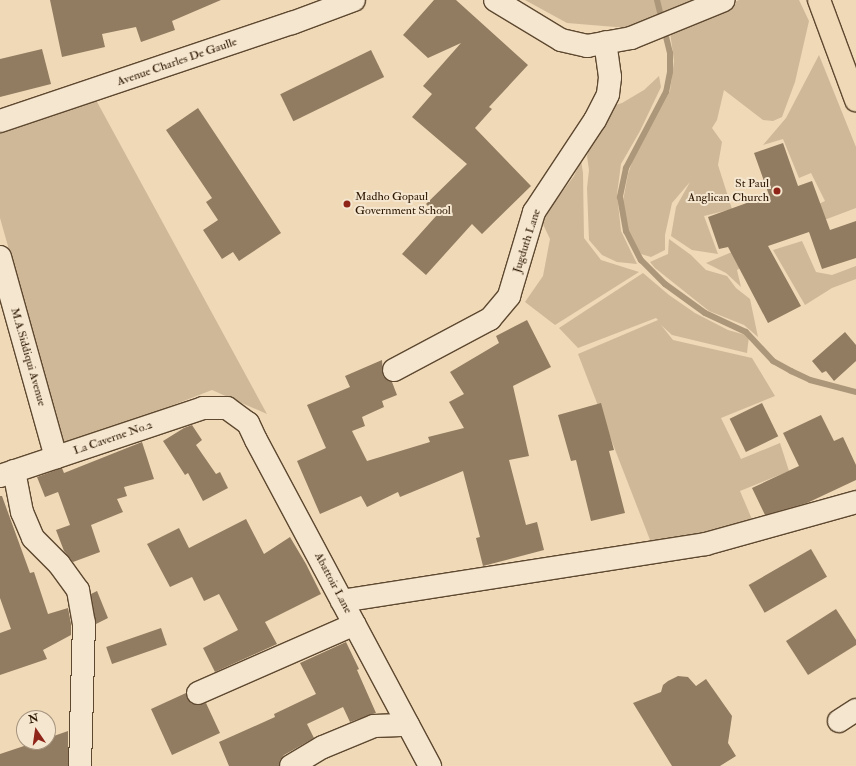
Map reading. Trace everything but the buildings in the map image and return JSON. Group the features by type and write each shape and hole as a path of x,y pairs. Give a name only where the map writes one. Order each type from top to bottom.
{"main road":[{"path":"819,0 856,100"}],"street":[{"name":"Avenue Charles De Gaulle","path":"0,121 292,23 354,0"},
{"path":"495,0 561,40 587,46 632,38 715,4"},
{"name":"Jugduth Lane","path":"394,370 490,320 509,296 534,212 595,120 608,94 610,77 605,42"},
{"name":"M.A.Siddiqui Avenue","path":"0,257 56,457"},
{"name":"La Caverne No.2","path":"7,474 203,408 227,408"},
{"name":"Abattoir Lane","path":"227,408 248,423 430,766"},
{"path":"7,474 33,538 59,564 78,590 84,623 80,766"},
{"path":"342,600 706,544 856,502"},
{"path":"198,693 355,624"},
{"path":"291,766 324,747 374,726 408,724"}],"shaded area":[{"path":"525,0 693,0 652,30 567,23"},
{"path":"739,0 799,0 809,21 795,82 782,117 773,121 763,120 724,90 717,120 712,128 722,142 718,165 732,209 704,216 718,254 692,250 671,236 676,207 690,182 672,203 665,235 665,250 651,257 641,254 628,231 623,201 632,162 670,91 674,61 670,32"},
{"path":"819,55 856,147 856,208 811,225 806,210 825,201 811,173 799,178 783,139 763,145 786,118"},
{"path":"659,76 661,87 640,131 621,164 617,194 621,231 637,264 617,262 602,255 589,240 587,188 589,170 587,156 592,140 609,107 622,103 644,90"},
{"path":"96,100 267,414 212,390 65,447 0,218 0,131"},
{"path":"581,160 583,173 584,238 601,260 639,272 555,325 525,302 543,276 550,239 541,220 574,176"},
{"path":"669,239 691,255 706,270 727,276 736,288 750,299 758,337 744,325 709,311 655,268 650,262 668,254"},
{"path":"802,241 816,272 832,275 856,266 856,279 832,288 805,305 773,250"},
{"path":"753,243 761,255 737,270 741,287 726,273 706,263"},
{"path":"643,273 669,295 695,313 728,330 749,336 747,353 672,335 661,325 673,340 752,358 775,396 721,418 741,459 780,443 789,471 740,491 754,524 652,545 578,354 658,320 656,318 578,348 559,328"}],"waterway":[{"path":"657,0 670,53 670,72 666,92 626,168 620,197 626,231 641,260 665,284 705,313 746,332 773,361 810,380 856,392"}],"place":[{"name":"St Paul Anglican Church","path":"777,191"},
{"name":"Madho Gopaul Government School","path":"347,204"}]}
